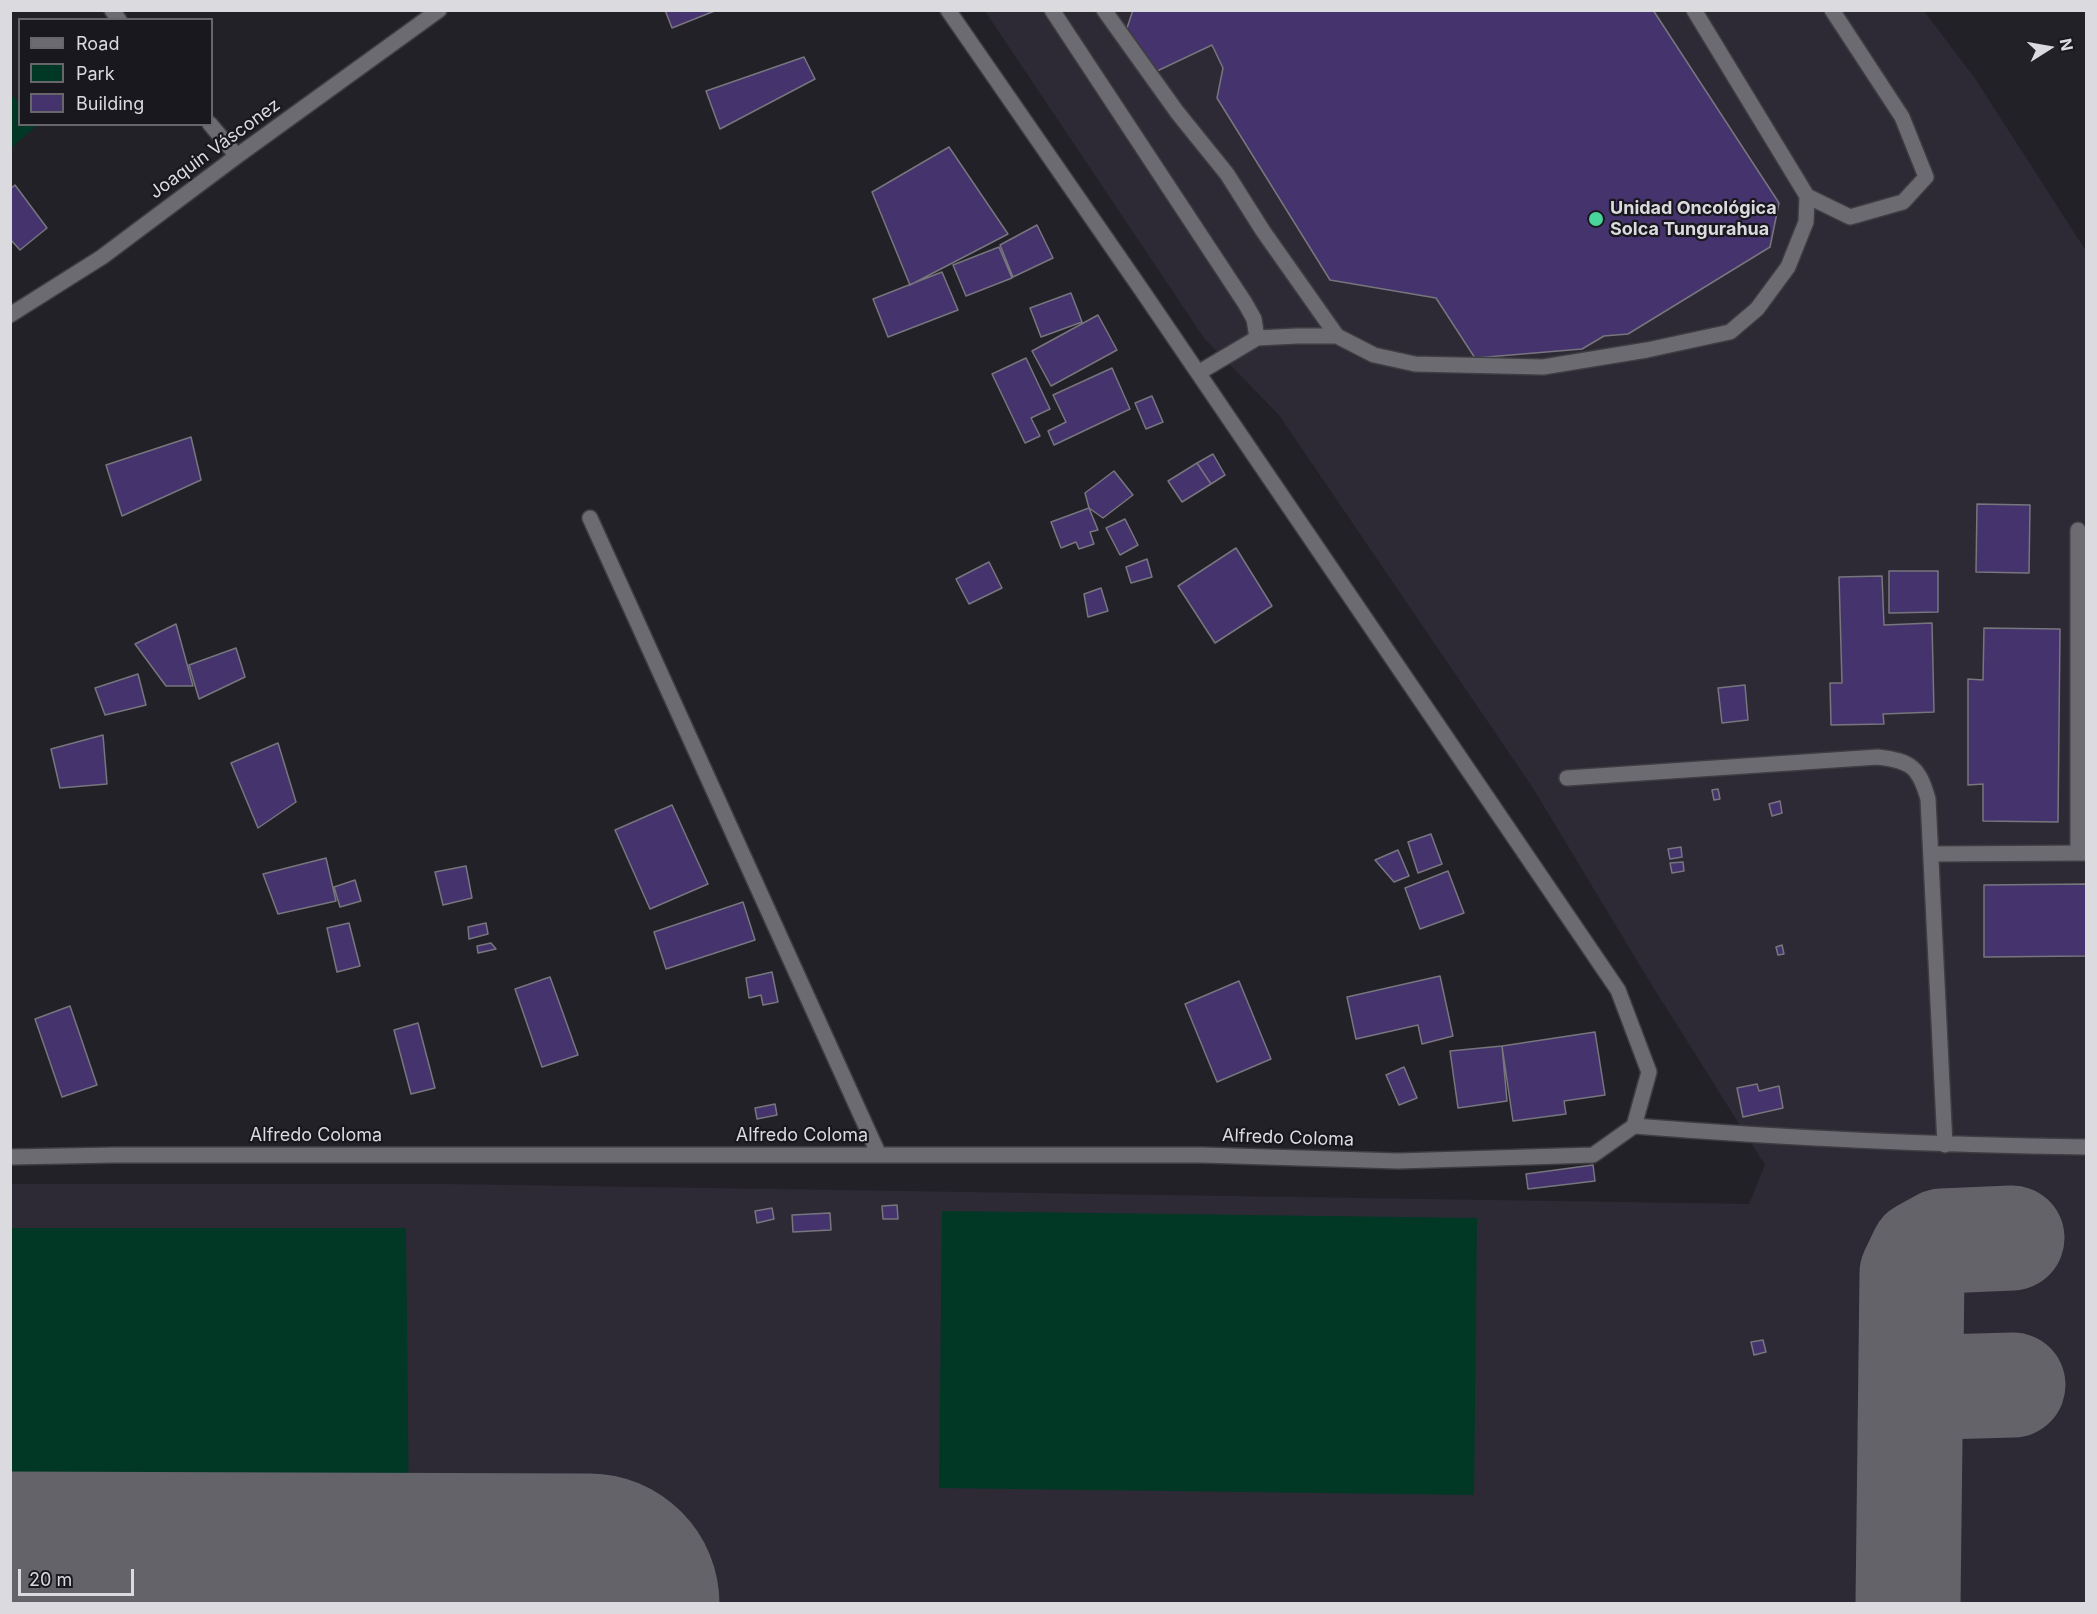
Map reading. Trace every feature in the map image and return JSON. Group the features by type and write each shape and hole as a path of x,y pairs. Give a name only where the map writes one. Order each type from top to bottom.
{"street":[{"name":"Joaquin Vásconez","path":"10,315 102,257 439,10"},
{"path":"948,10 1618,990 1648,1072 1634,1126 1945,1145 2086,1147"},
{"path":"1052,10 1245,303 1254,319 1257,338"},
{"path":"1104,10 1177,112 1227,174 1263,231 1337,336"},
{"path":"1694,10 1807,196 1850,217 1903,202 1926,177 1902,117 1832,10"},
{"path":"212,126 237,156"},
{"path":"1198,373 1257,338 1337,336 1374,355 1415,364 1544,367 1647,350 1730,332 1757,309 1788,267 1806,222 1807,196"},
{"path":"590,518 879,1155"},
{"path":"1930,854 2082,853 2078,530"},
{"path":"1567,778 1878,757 1898,759 1911,766 1922,778 1928,799 1945,1145"},
{"name":"Alfredo Coloma","path":"10,1157 116,1155 1202,1155 1398,1161 1593,1155 1634,1126"}],"shaded area":[{"path":"985,11 1924,11 1976,80 2086,251 2086,1603 11,1603 10,1184 442,1184 1749,1204 1765,1165 1645,974 1533,788 1279,415 1204,338"}],"green space":[{"path":"10,93 18,102 18,126 36,126 11,148"},
{"path":"942,1211 1477,1218 1474,1495 939,1488"},
{"path":"10,1228 406,1228 409,1524 11,1527"}],"building":[{"path":"665,10 717,10 672,28"},
{"path":"1133,10 1653,10 1779,203 1770,247 1628,334 1604,336 1582,349 1475,358 1436,298 1330,280 1217,98 1223,68 1212,45 1155,72 1124,37"},
{"path":"804,57 815,79 720,129 706,91"},
{"path":"949,147 1008,234 910,285 872,192"},
{"path":"15,185 47,228 20,250 10,239 10,189"},
{"path":"1037,225 1053,258 1013,277 1000,245"},
{"path":"999,247 1012,278 966,296 953,265"},
{"path":"942,272 958,310 888,337 873,299"},
{"path":"1071,293 1082,322 1041,337 1030,308"},
{"path":"1098,315 1117,350 1051,386 1032,351"},
{"path":"1026,358 1050,409 1031,418 1040,436 1025,443 992,374"},
{"path":"1112,368 1130,409 1054,445 1048,431 1066,422 1053,395"},
{"path":"1152,396 1163,422 1146,429 1135,403"},
{"path":"191,437 201,480 122,516 106,465"},
{"path":"1213,454 1225,475 1211,484 1197,463"},
{"path":"1197,463 1211,484 1182,502 1168,481"},
{"path":"1114,471 1133,495 1103,518 1089,508 1085,493"},
{"path":"1977,504 2030,505 2029,573 1976,572"},
{"path":"1089,508 1098,530 1090,532 1094,544 1079,549 1076,542 1061,548 1051,522"},
{"path":"1125,519 1138,545 1120,555 1106,528"},
{"path":"1236,548 1272,606 1215,643 1178,586"},
{"path":"1147,559 1152,577 1131,583 1126,567"},
{"path":"989,562 1002,588 969,604 956,579"},
{"path":"1889,571 1938,571 1938,612 1889,613"},
{"path":"1882,576 1884,625 1932,623 1934,712 1883,714 1884,724 1831,725 1830,683 1842,683 1839,577"},
{"path":"1101,588 1108,611 1088,617 1084,594"},
{"path":"176,624 193,686 166,686 135,644"},
{"path":"1984,628 2060,629 2058,822 1983,821 1983,784 1968,785 1968,679 1983,680"},
{"path":"236,648 245,677 199,699 189,665"},
{"path":"138,674 146,705 105,715 95,688"},
{"path":"1745,685 1748,720 1722,723 1718,688"},
{"path":"103,735 107,784 60,788 51,749"},
{"path":"278,743 296,802 258,828 231,763"},
{"path":"1718,789 1720,799 1714,800 1712,790"},
{"path":"1780,801 1782,813 1772,816 1769,804"},
{"path":"672,805 708,884 650,909 615,830"},
{"path":"1431,834 1442,864 1418,873 1408,842"},
{"path":"1681,847 1682,857 1670,859 1668,849"},
{"path":"1398,850 1409,876 1394,882 1375,860"},
{"path":"326,858 336,901 278,914 263,874"},
{"path":"1683,862 1684,871 1672,873 1670,863"},
{"path":"466,866 472,898 443,905 435,872"},
{"path":"1448,871 1464,913 1420,929 1405,888"},
{"path":"355,880 361,901 340,907 334,887"},
{"path":"2086,884 2086,956 1984,957 1984,885"},
{"path":"743,902 755,940 666,969 654,932"},
{"path":"349,923 360,966 337,972 327,928"},
{"path":"486,923 488,934 469,939 468,927"},
{"path":"491,943 496,949 478,953 477,946"},
{"path":"1782,945 1784,954 1778,955 1776,947"},
{"path":"772,972 778,1002 763,1005 761,995 749,998 746,978"},
{"path":"1440,976 1453,1036 1422,1044 1418,1025 1356,1039 1347,997"},
{"path":"550,977 578,1055 542,1067 515,989"},
{"path":"1239,981 1271,1059 1217,1082 1185,1004"},
{"path":"70,1006 97,1085 62,1097 35,1019"},
{"path":"418,1023 435,1088 411,1094 394,1030"},
{"path":"1595,1032 1605,1095 1564,1101 1566,1114 1513,1121 1502,1046"},
{"path":"1502,1046 1507,1101 1458,1108 1450,1051"},
{"path":"1404,1067 1417,1098 1399,1105 1386,1075"},
{"path":"1757,1084 1759,1091 1779,1086 1783,1108 1743,1117 1737,1088"},
{"path":"775,1104 777,1115 757,1119 755,1108"},
{"path":"1593,1165 1595,1181 1528,1189 1526,1174"},
{"path":"897,1205 898,1219 883,1219 882,1206"},
{"path":"772,1208 774,1219 757,1223 755,1211"},
{"path":"830,1213 831,1230 793,1232 792,1215"},
{"path":"1763,1340 1766,1352 1754,1355 1751,1342"}],"taxiway":[{"path":"1908,1604 1912,1273 1922,1252 1942,1241 2012,1238"},
{"path":"1910,1425 1926,1396 1941,1387 2013,1385"}],"runway":[{"path":"10,1602 589,1604"}],"place":[{"name":"Unidad Oncológica Solca Tungurahua","path":"1596,219"}]}
